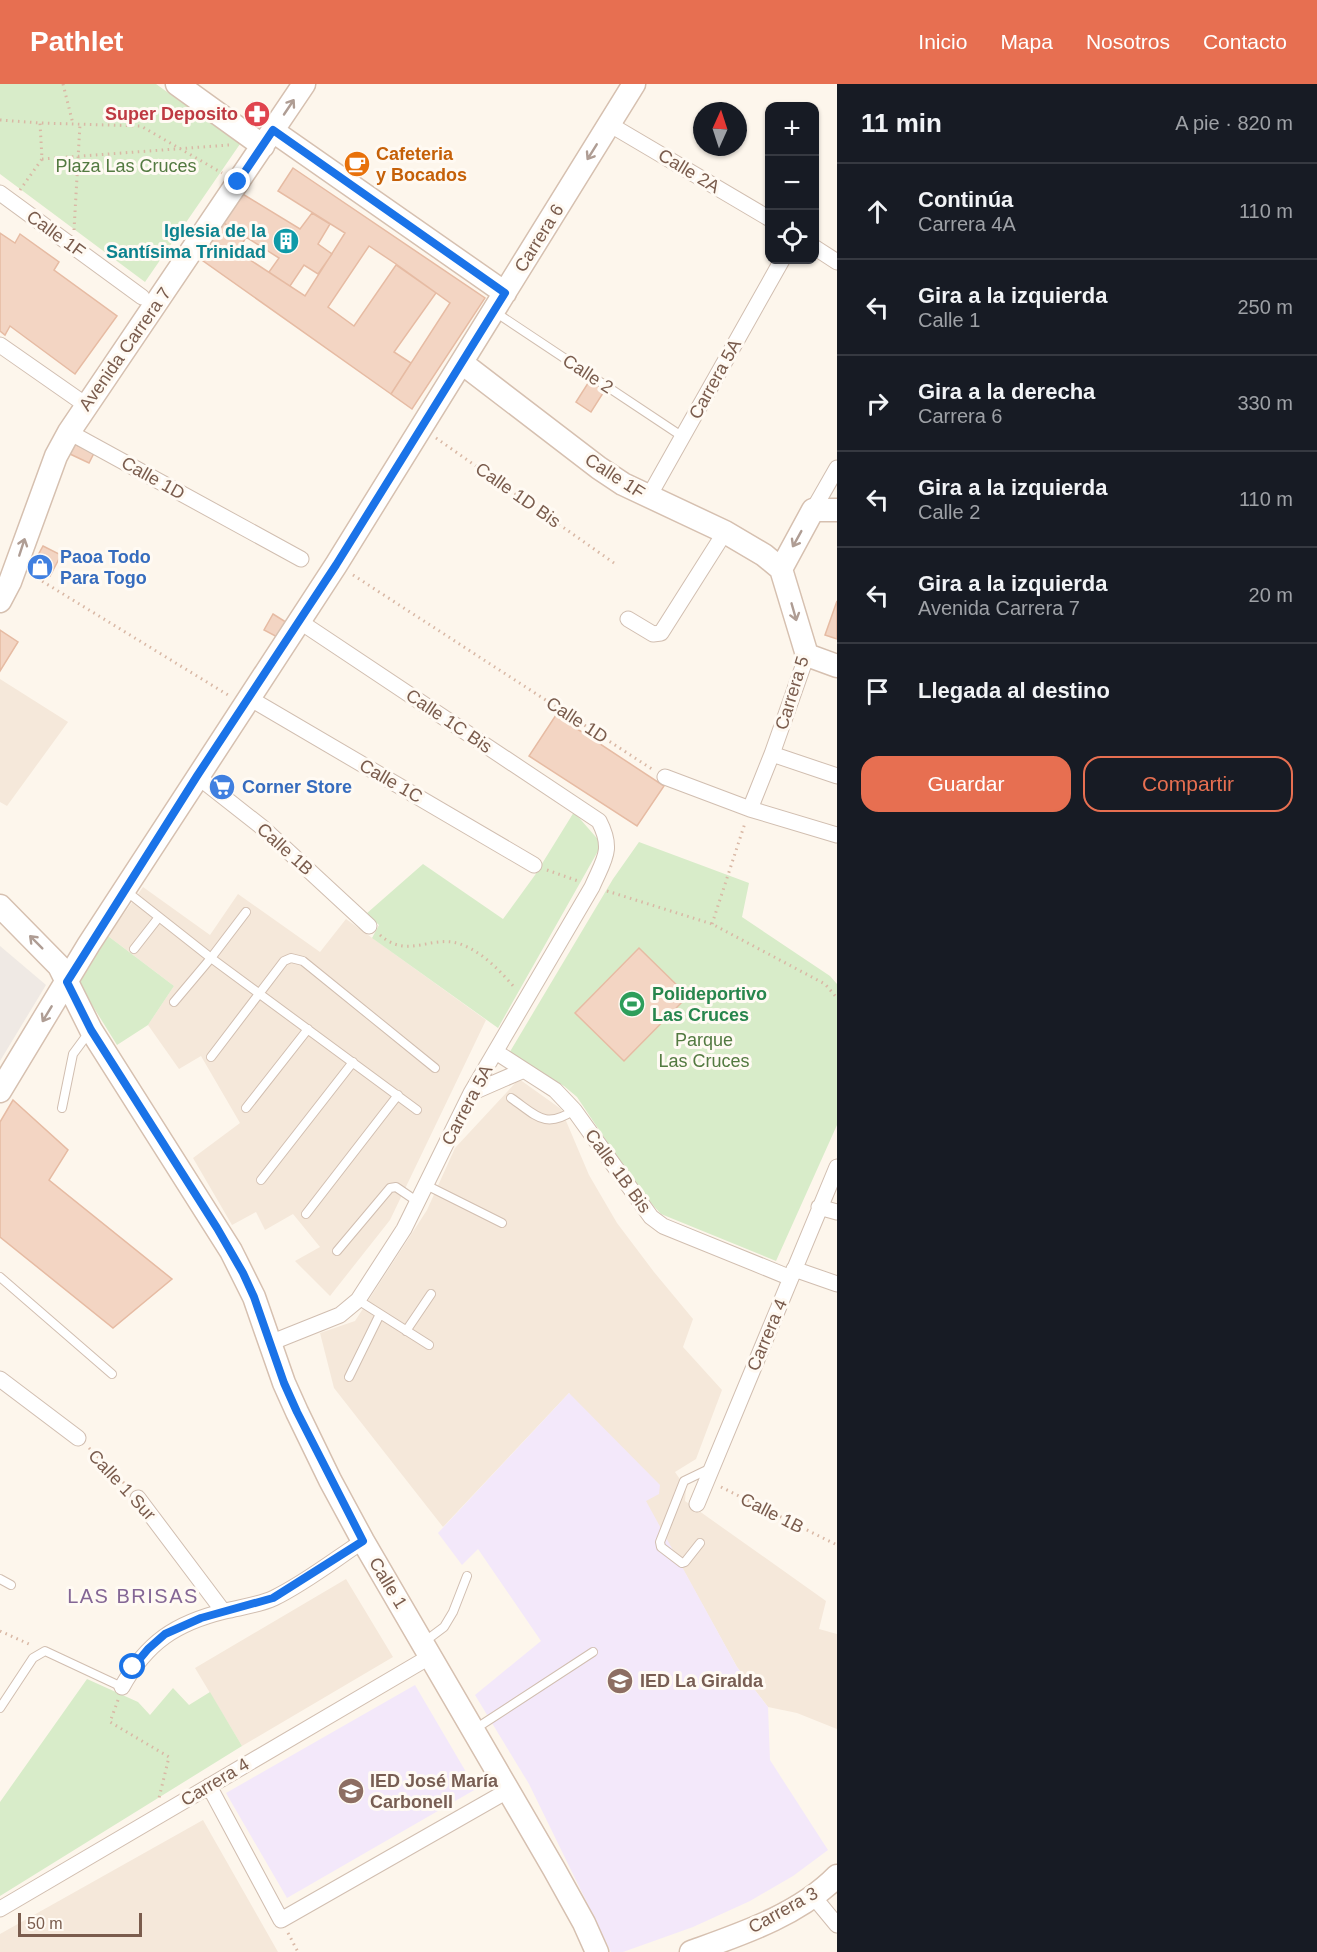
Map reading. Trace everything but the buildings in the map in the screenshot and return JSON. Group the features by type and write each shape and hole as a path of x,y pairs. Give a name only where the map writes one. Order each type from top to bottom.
{"street":[{"name":"Calle 2","path":"177,84 268,138 499,302"},
{"name":"Avenida Carrera 7","path":"0,601 10,582 56,456 69,432 145,321 152,296 268,138 304,84"},
{"name":"Carrera 6","path":"0,1091 124,890 336,565 634,84"},
{"name":"Calle 2A","path":"609,124 765,216"},
{"name":"Calle 1F","path":"6,197 73,246 152,296"},
{"path":"819,250 837,262"},
{"name":"Carrera 5A","path":"648,498 780,264"},
{"path":"0,345 86,405"},
{"name":"Calle 1F","path":"462,363 599,468 648,498 725,532 764,555 781,569"},
{"name":"Calle 1D","path":"69,432 301,559"},
{"path":"781,569 837,468"},
{"path":"813,510 837,510"},
{"path":"628,619 653,634 661,633 725,532"},
{"name":"Carrera 5","path":"750,809 807,655 781,569"},
{"name":"Calle 1C Bis","path":"299,621 598,821"},
{"path":"807,655 837,666"},
{"name":"Calle 1C","path":"246,701 534,865"},
{"path":"772,754 837,776"},
{"name":"Calle 1B","path":"197,776 263,828 369,926"},
{"path":"665,777 750,809 837,835"},
{"name":"Carrera 5A","path":"270,1343 340,1315 358,1300 390,1254 471,1093 592,887 607,851 607,837 598,821"},
{"name":"Calle 1","path":"0,906 52,959 67,982 91,1030 231,1251 254,1297 297,1412 363,1541 569,1895 597,1952"},
{"name":"Calle 1B Bis","path":"496,1052 555,1090 574,1110 651,1217 663,1226 793,1273 837,1284"},
{"path":"471,1093 524,1070"},
{"name":"Carrera 4","path":"697,1504 837,1167"},
{"path":"819,1207 837,1212"},
{"name":"Calle 1 Sur","path":"0,1379 78,1438"},
{"name":"Calle 1 Sur","path":"138,1498 223,1611"},
{"path":"122,1687 133,1667 165,1634 201,1618 273,1598 363,1541"},
{"name":"Carrera 4","path":"0,1909 209,1786 427,1649"},
{"path":"209,1786 281,1920 509,1790"},
{"name":"Carrera 3","path":"691,1952 761,1925 813,1896 837,1876"},
{"path":"813,1896 837,1925"}],"lane":[{"name":"Calle 2","path":"499,302 683,437"},
{"path":"124,890 211,958 417,1110"},
{"path":"174,1002 246,912"},
{"path":"134,949 159,917"},
{"path":"212,1057 284,960 291,958 303,961 435,1068"},
{"path":"246,1108 308,1029"},
{"path":"62,1107 73,1054 91,1030"},
{"path":"261,1180 353,1062"},
{"path":"306,1214 398,1095"},
{"path":"511,1098 545,1120 560,1119 574,1110"},
{"path":"426,1185 502,1223"},
{"path":"337,1251 390,1188 396,1187 418,1202"},
{"path":"0,1277 112,1374"},
{"path":"406,1332 431,1294"},
{"path":"358,1300 429,1345"},
{"path":"349,1377 380,1314"},
{"path":"700,1543 682,1563 661,1548 660,1542 684,1481 709,1474"},
{"path":"427,1649 453,1612 467,1576"},
{"path":"0,1579 11,1585"},
{"path":"0,1708 33,1658 45,1651 122,1687"},
{"path":"474,1730 593,1652"}],"path":[{"path":"63,84 73,124"},
{"path":"0,120 141,126 223,174"},
{"path":"40,123 42,159"},
{"path":"73,246 80,124"},
{"path":"6,197 42,159 233,144"},
{"name":"Calle 1D Bis","path":"422,428 614,562"},
{"name":"Calle 1D","path":"336,565 665,777"},
{"path":"23,569 246,701"},
{"path":"712,924 750,809"},
{"path":"534,865 592,887 712,924 825,984 837,998"},
{"path":"369,926 396,946 417,946 434,942 459,943 483,956 526,1001"},
{"name":"Calle 1 Sur","path":"78,1438 138,1498"},
{"name":"Calle 1B","path":"709,1474 837,1545"},
{"path":"0,1631 45,1651"},
{"path":"122,1687 110,1722 169,1757 154,1818"},
{"path":"281,1920 298,1952"}],"shaded area":[{"path":"0,679 68,722 7,806 0,802"},
{"path":"143,887 210,935 238,894 320,952 346,919 486,1020 390,1220 330,1296 295,1261 320,1247 293,1214 265,1230 256,1212 232,1225 193,1158 240,1123 201,1056 179,1069 148,1025 174,986 108,936"},
{"path":"0,946 46,985 0,1061"},
{"path":"519,1079 561,1109 589,1175 617,1223 693,1319 683,1347 722,1390 696,1459 675,1472 686,1488 685,1501 826,1601 819,1629 837,1634 837,1729 797,1713 768,1707 737,1667 645,1501 569,1393 443,1527 334,1388 320,1333 355,1321 427,1210 455,1148"},
{"name":"IED La Giralda","path":"569,1393 660,1485 659,1494 646,1501 737,1667 768,1707 770,1760 828,1850 793,1876 750,1901 693,1927 623,1952 611,1952 529,1784 475,1695 541,1641 478,1549 462,1565 438,1533"},
{"path":"346,1579 393,1657 242,1746 195,1668"},
{"name":"IED José María Carbonell","path":"415,1685 476,1789 287,1898 226,1793"},
{"path":"203,1820 278,1952 0,1952 0,1934"}],"green space":[{"name":"Plaza Las Cruces","path":"0,84 156,84 240,144 145,282 0,174"},
{"path":"574,812 602,844 498,1028 372,938 379,925 366,914 423,864 503,919 535,875"},
{"name":"Parque Las Cruces","path":"639,842 749,883 742,917 830,976 837,984 837,1125 776,1261 661,1214 640,1191 577,1097 564,1086 508,1055 613,879"},
{"path":"108,936 174,986 148,1025 117,1045 79,984"},
{"path":"87,1679 138,1702 150,1715 173,1688 189,1705 210,1692 242,1746 0,1896 0,1802"}],"place":[{"name":"Super Deposito","path":"257,114"},
{"name":"Cafeteria y Bocados","path":"357,164"},
{"name":"Iglesia de la Santísima Trinidad","path":"286,241"},
{"name":"Paoa Todo Para Togo","path":"40,567"},
{"name":"Corner Store","path":"222,787"},
{"name":"Polideportivo Las Cruces","path":"632,1004"},
{"name":"IED La Giralda","path":"620,1681"},
{"name":"IED José María Carbonell","path":"351,1791"}],"district":[{"name":"LAS BRISAS","path":"133,1596"}],"route":[{"path":"133,1667 165,1634 201,1618 259,1603 286,1592 363,1541 330,1480 284,1383 263,1320 243,1273 77,1007 67,982 197,776 336,565 505,293 273,130 238,182"}]}
